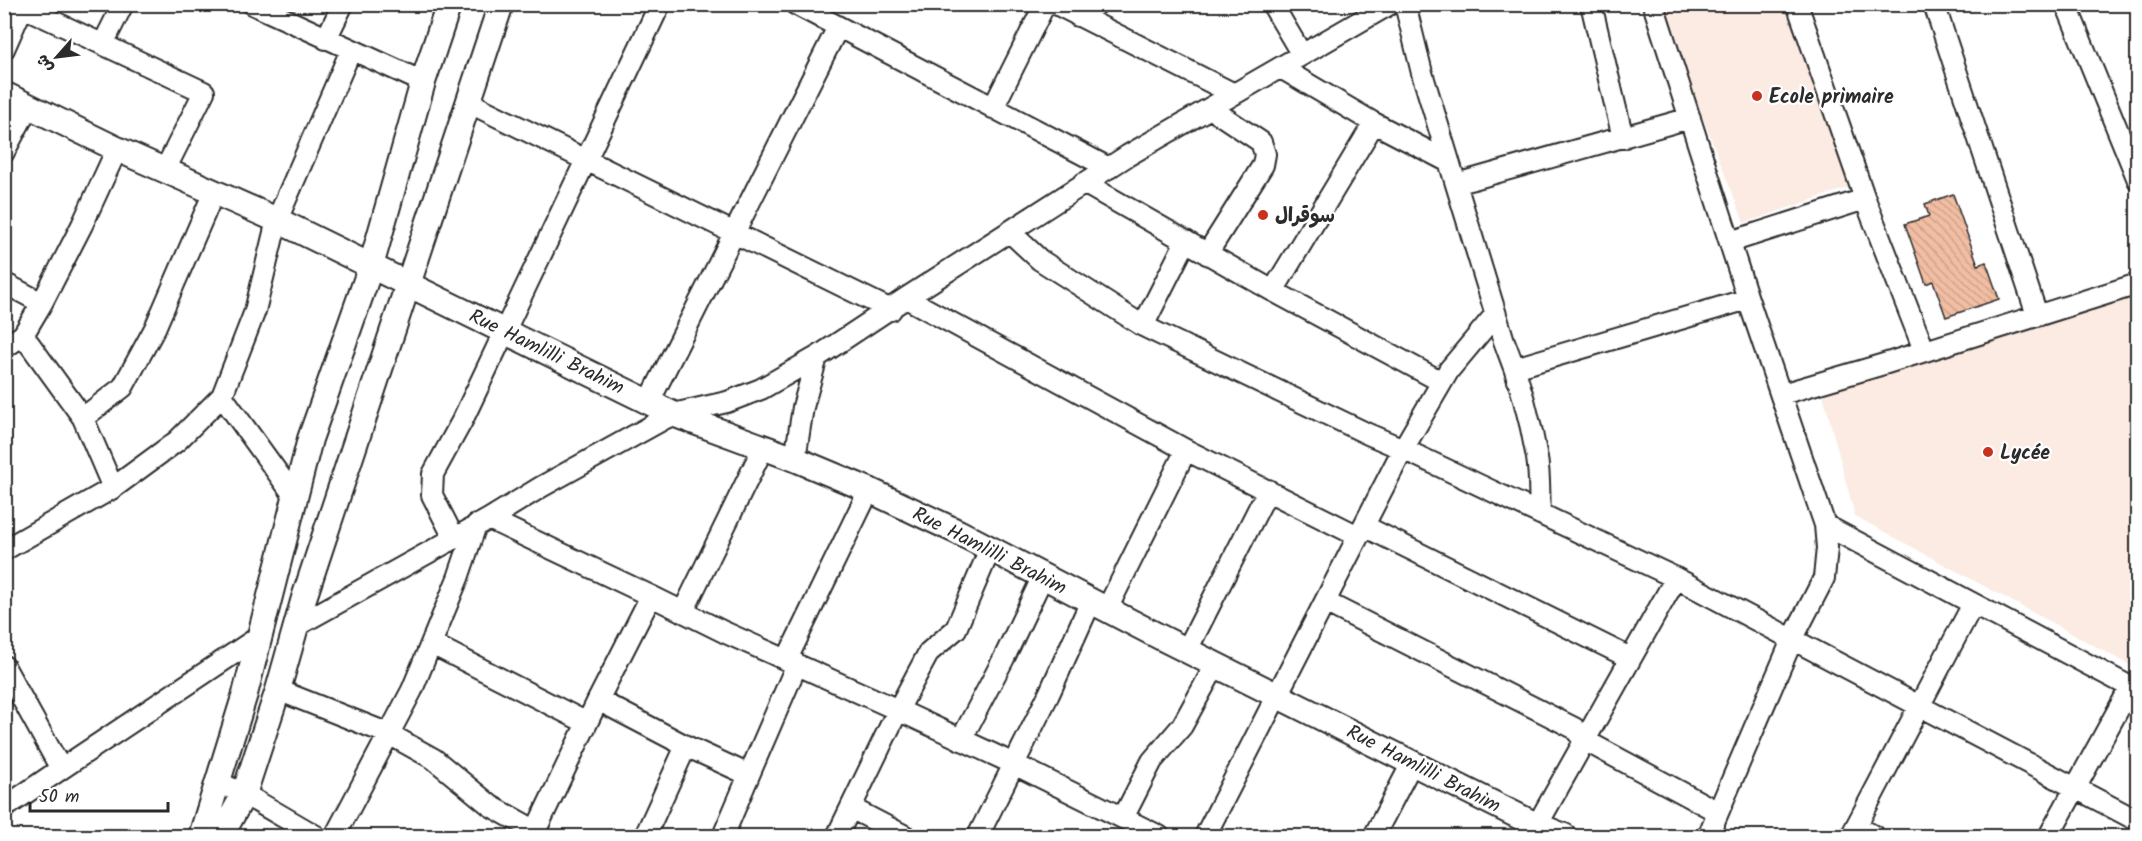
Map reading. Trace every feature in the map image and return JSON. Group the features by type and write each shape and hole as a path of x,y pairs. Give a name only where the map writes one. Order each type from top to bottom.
{"street":[{"path":"103,44 123,4"},
{"path":"252,4 423,82"},
{"path":"326,39 343,4"},
{"path":"201,837 245,694 310,439 371,266 423,82 449,4"},
{"path":"221,837 244,794 298,625 304,598 501,4"},
{"path":"454,538 432,495 433,474 462,421 660,4"},
{"path":"795,4 1109,168"},
{"path":"993,108 1045,4"},
{"path":"1056,4 1234,94"},
{"path":"1078,16 1097,4"},
{"path":"1272,4 1302,55"},
{"path":"298,625 673,414 727,402 761,389 891,310 1084,183 1390,4"},
{"path":"1404,4 1495,315 1515,368 1538,460 1540,514"},
{"path":"1591,4 1623,138"},
{"path":"1653,4 1748,299 1825,525 1827,548 1824,578 1792,640 1708,837"},
{"path":"1797,4 1865,199 1924,350"},
{"path":"1934,4 2037,315"},
{"path":"2066,4 2138,180"},
{"path":"4,49 24,6 204,92 165,171"},
{"path":"649,402 838,27"},
{"path":"4,550 113,488 177,441 222,396 255,311 277,220 351,50"},
{"path":"1281,68 1374,123 1449,162"},
{"name":"Rue Hamlilli Brahim","path":"4,94 117,149 277,220 407,282 673,414 795,459 869,490 1412,763 1534,831 1564,837"},
{"path":"468,102 891,310"},
{"path":"4,152 28,107"},
{"path":"1208,254 1263,165 1265,154 1261,142 1210,108"},
{"path":"1456,184 1690,118"},
{"path":"1273,291 1374,123"},
{"path":"4,348 23,335 42,303 82,225 117,149"},
{"path":"1084,183 1273,291 1442,382"},
{"path":"83,418 123,387 154,328 214,192"},
{"path":"1730,242 1865,199"},
{"path":"1010,232 1041,260 1143,326 1676,578 2138,821"},
{"path":"1143,326 1186,241"},
{"path":"4,283 42,303"},
{"path":"1782,394 2138,284"},
{"path":"906,298 1186,450 1630,658"},
{"path":"1515,368 1748,299"},
{"path":"1205,837 1403,449 1449,370 1495,315"},
{"path":"23,335 83,418 113,488"},
{"path":"795,459 803,407 817,357"},
{"path":"222,396 295,497"},
{"path":"683,612 763,448"},
{"path":"978,837 1049,693 1186,450"},
{"path":"723,837 792,662 869,490"},
{"path":"1187,650 1268,490"},
{"path":"483,522 651,596 724,632 1014,764 1159,837"},
{"path":"335,837 412,690 483,522"},
{"path":"1825,525 2134,689 2075,788 2049,837"},
{"path":"837,837 898,710 929,652 956,629 990,549"},
{"path":"962,740 1043,576"},
{"path":"1534,831 1676,578"},
{"path":"270,593 304,598"},
{"path":"278,690 389,734 434,759 491,806 535,834 598,700 651,596"},
{"path":"1325,602 1574,728 1584,740 1718,812"},
{"path":"1874,837 1854,831 1973,604"},
{"path":"4,808 260,636"},
{"path":"432,644 587,723"},
{"path":"1123,818 1148,768 1182,726 1216,664"},
{"path":"4,666 61,769"},
{"path":"598,700 686,746 749,775"},
{"path":"645,837 686,746"},
{"path":"1374,837 1412,763"},
{"path":"218,782 244,794 316,837"},
{"path":"851,808 905,837"}],"shaded area":[{"name":"Ecole primaire","path":"1659,5 1790,5 1850,187 1744,223"},
{"name":"Lycée","path":"2137,289 2137,669 1855,516 1821,387"}],"building":[{"path":"1953,194 1978,265 1986,262 1999,299 1946,317 1933,281 1926,284 1905,224 1929,216 1925,204"}],"place":[{"name":"Ecole primaire","path":"1757,96"},
{"name":"سوقرال","path":"1263,215"},
{"name":"Lycée","path":"1988,452"}]}
